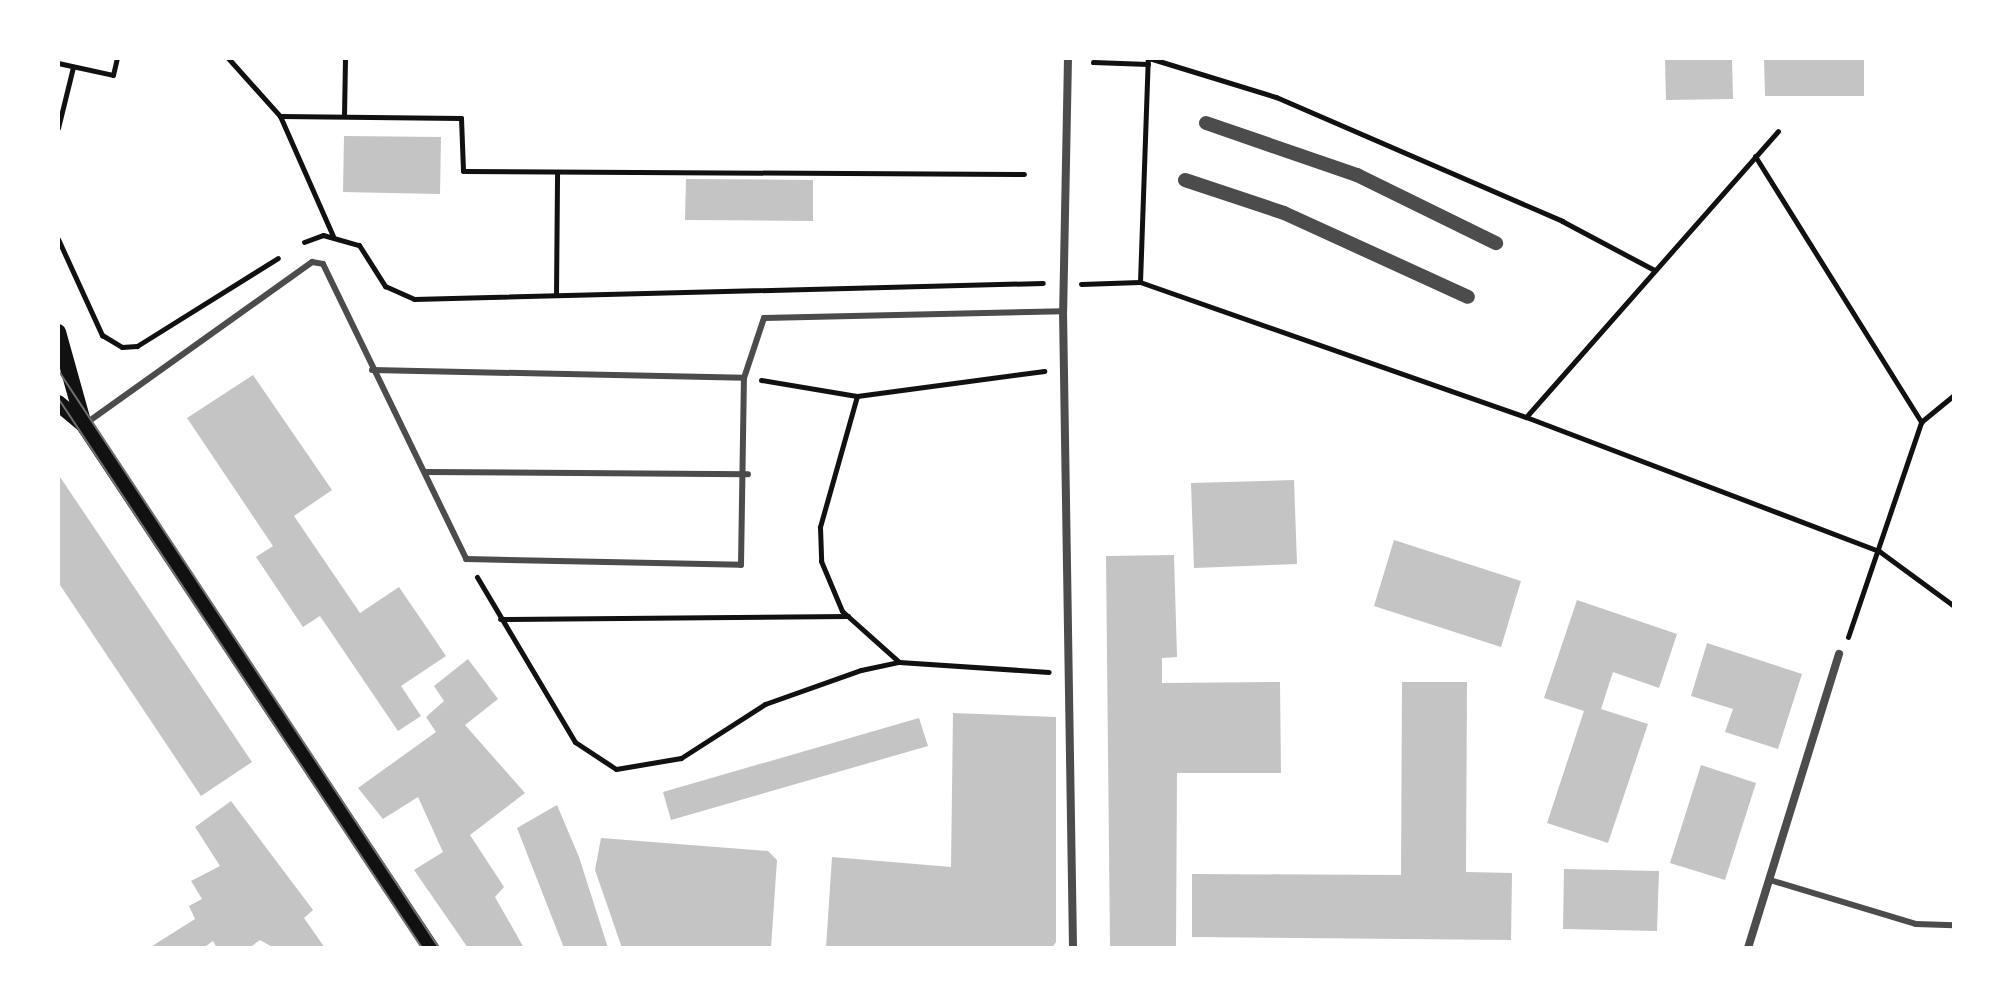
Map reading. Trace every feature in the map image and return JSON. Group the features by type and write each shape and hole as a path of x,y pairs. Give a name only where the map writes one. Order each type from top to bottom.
{"main road":[{"path":"58,332 84,425"},
{"path":"58,403 84,425 431,948"}],"street":[{"path":"1068,58 1063,311 1073,948"},
{"path":"1206,123 1357,175 1496,243"},
{"path":"1185,180 1284,213 1468,297"},
{"path":"1748,948 1839,654"}],"lane":[{"path":"84,425 312,262 331,270 372,370 426,472 466,559 741,565 748,474 744,378 764,318 1063,311"},
{"path":"372,370 744,378"},
{"path":"426,472 748,474"},
{"path":"1770,880 1916,924 1954,925"}],"path":[{"path":"58,63 113,75 117,58"},
{"path":"228,58 280,116 333,236 371,255 385,286 406,298 1025,283"},
{"path":"344,116 345,58"},
{"path":"1093,62 1148,60 1276,97 1562,221 1654,270"},
{"path":"1140,282 1148,60"},
{"path":"58,128 73,67"},
{"path":"280,116 461,118 463,171 1024,174"},
{"path":"1526,417 1778,131"},
{"path":"1755,156 1921,422"},
{"path":"556,295 557,172"},
{"path":"296,247 333,236"},
{"path":"58,239 102,335 122,347 137,346 283,255"},
{"path":"1094,284 1140,282 1526,417 1879,551 1954,606"},
{"path":"744,378 857,396 1064,368"},
{"path":"1839,654 1879,551 1921,422 1954,395"},
{"path":"857,396 820,527 821,561 848,616 899,662"},
{"path":"466,559 575,742 616,769 681,758 765,704 899,662 1057,672"},
{"path":"500,619 848,616"}],"building":[{"path":"1665,58 1732,58 1733,99 1666,100"},
{"path":"1764,58 1864,58 1864,96 1765,96"},
{"path":"344,136 441,137 440,194 343,192"},
{"path":"686,179 813,180 813,221 685,220"},
{"path":"253,375 332,490 294,516 360,613 399,587 446,656 401,686 421,716 398,731 320,616 303,627 256,557 273,546 187,418"},
{"path":"58,474 252,762 201,796 58,582"},
{"path":"1294,480 1297,564 1194,568 1191,483"},
{"path":"1394,540 1521,581 1501,647 1374,606"},
{"path":"1174,555 1177,657 1162,658 1162,683 1280,682 1281,773 1177,773 1176,948 1110,948 1106,556"},
{"path":"1577,600 1677,634 1659,688 1613,672 1601,709 1648,724 1608,843 1547,823 1584,711 1544,698"},
{"path":"1707,643 1802,674 1778,749 1725,732 1733,709 1691,696"},
{"path":"468,659 498,699 465,725 525,793 470,835 504,887 495,897 524,948 468,948 414,870 443,852 418,797 383,819 358,788 436,732 426,717 444,701 434,686"},
{"path":"1402,682 1467,682 1466,872 1512,873 1511,940 1192,937 1192,874 1401,875"},
{"path":"953,713 1056,717 1056,942 1052,948 826,948 832,857 951,867"},
{"path":"919,718 928,746 671,820 663,792"},
{"path":"1701,765 1756,783 1725,880 1670,863"},
{"path":"231,801 313,910 304,918 325,948 274,948 260,940 249,948 217,948 213,941 203,948 149,948 195,919 189,906 202,899 191,881 220,866 195,827"},
{"path":"557,805 579,857 608,948 564,948 517,828"},
{"path":"601,838 768,851 777,860 771,948 622,948 595,870"},
{"path":"1564,869 1659,871 1657,931 1563,929"}],"tram line":[{"path":"58,370 439,948"},
{"path":"58,398 422,948"}]}
